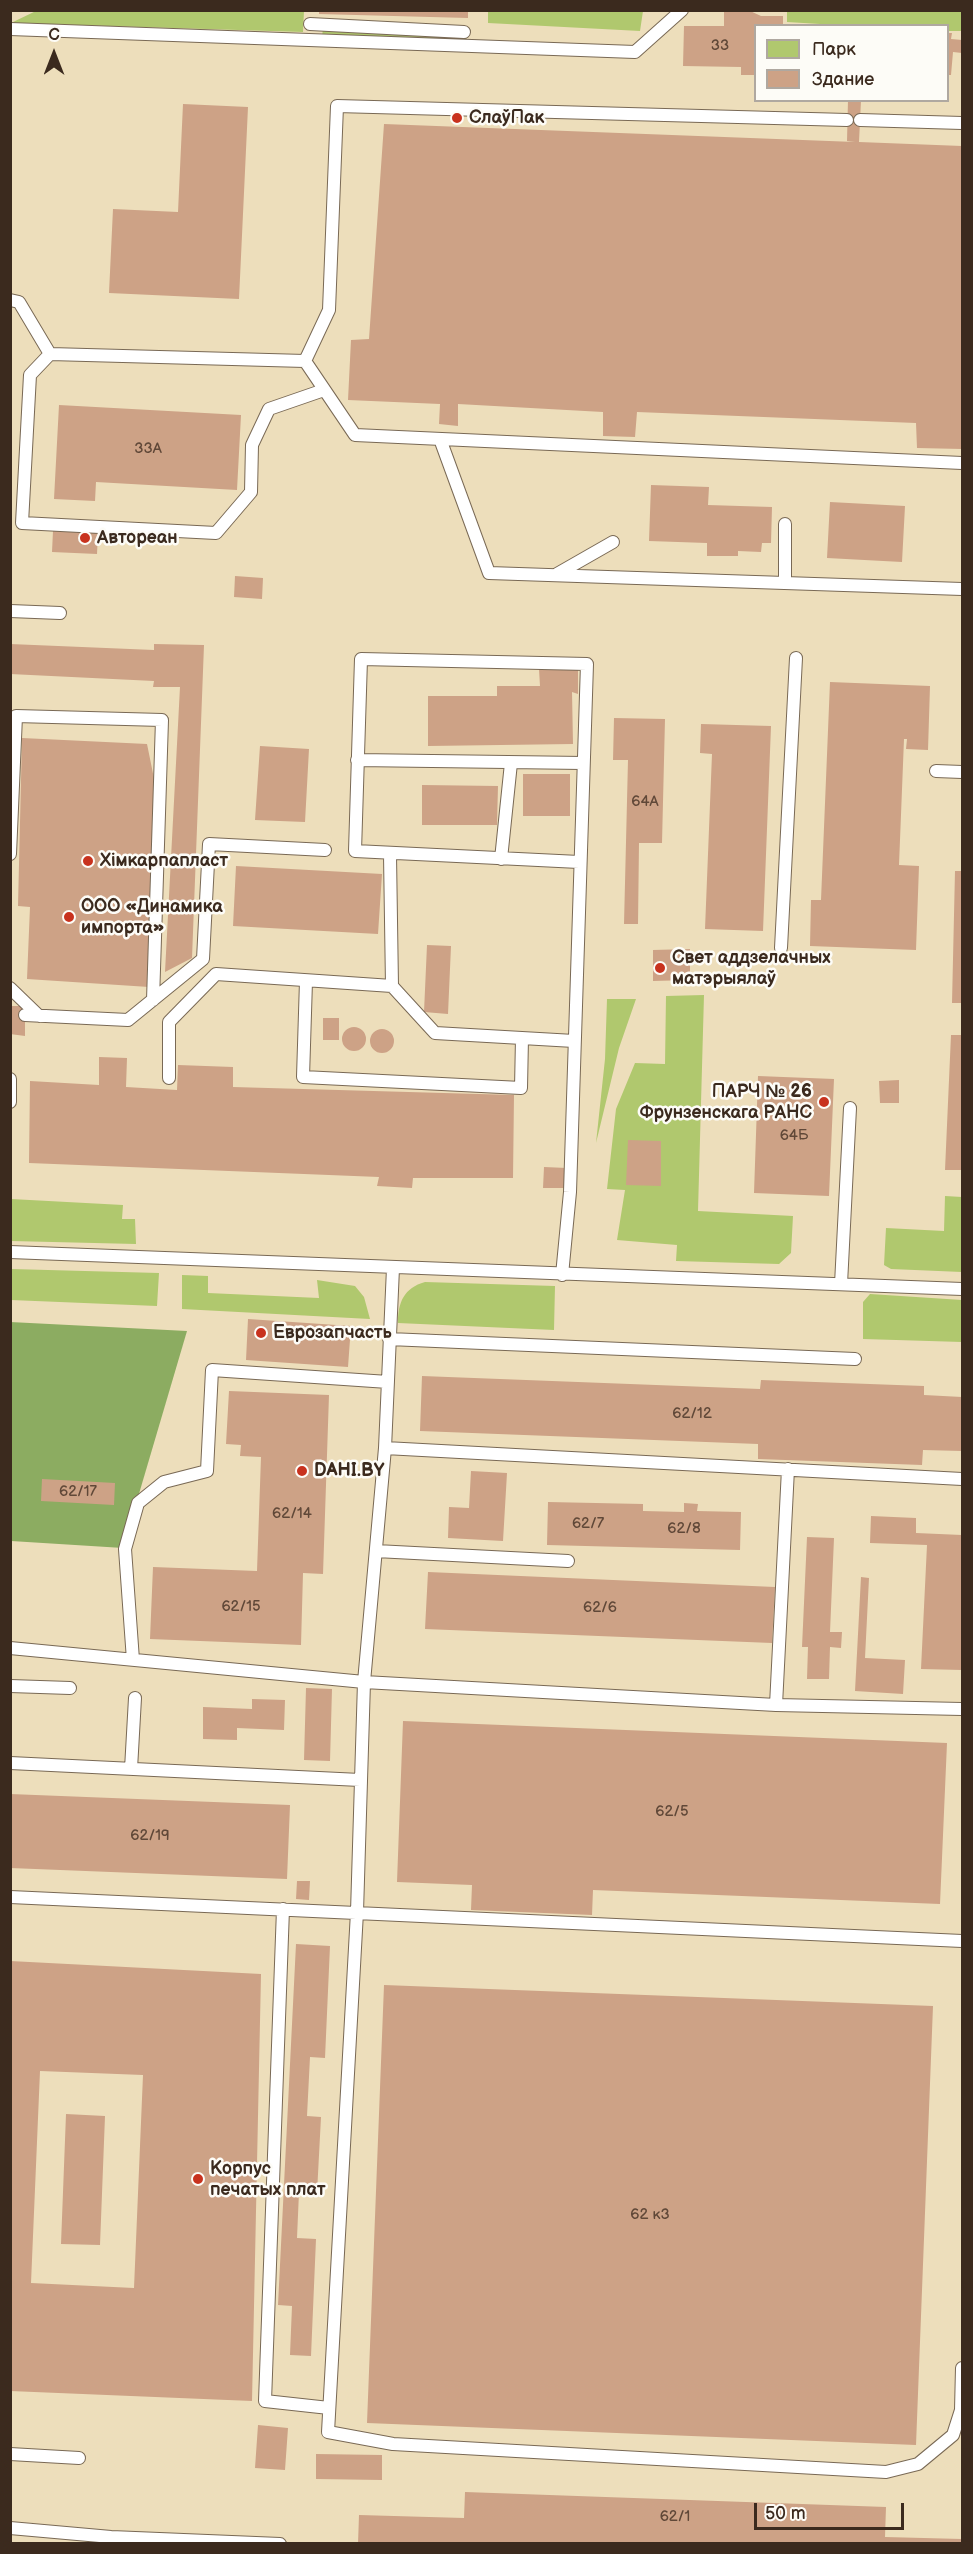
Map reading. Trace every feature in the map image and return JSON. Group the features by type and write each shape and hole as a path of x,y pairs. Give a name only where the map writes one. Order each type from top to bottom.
{"lane":[{"path":"310,40 311,10"},
{"path":"10,29 635,52 682,10"},
{"path":"310,24 464,32"},
{"path":"305,362 329,310 337,106 847,120"},
{"path":"860,120 963,123"},
{"path":"10,300 19,302 50,354"},
{"path":"305,362 50,354 30,375 22,523 216,533 251,492 252,445 269,409 324,390"},
{"path":"305,362 354,435 963,463"},
{"path":"440,439 489,573 963,588"},
{"path":"784,583 785,524"},
{"path":"556,575 613,542"},
{"path":"10,611 60,613"},
{"path":"781,948 796,658"},
{"path":"562,1275 569,1209 587,664 361,659 354,851 390,855 579,862"},
{"path":"10,854 16,716 162,720 153,1000"},
{"path":"357,760 583,763"},
{"path":"501,859 511,763"},
{"path":"936,771 963,772"},
{"path":"25,1015 128,1020 202,959 209,844 325,850"},
{"path":"390,855 392,986 435,1033 574,1041"},
{"path":"169,1078 169,1022 216,975 392,986"},
{"path":"306,981 303,1077 521,1088 522,1038"},
{"path":"10,988 39,1016"},
{"path":"10,1079 10,1102"},
{"path":"841,1284 850,1108"},
{"path":"10,1252 963,1289"},
{"path":"393,1268 386,1448 364,1682 357,1912 328,2432 393,2444 886,2472 918,2464 953,2435 961,2410 963,2368"},
{"path":"389,1340 855,1359"},
{"path":"132,1660 125,1549 138,1503 164,1482 207,1471 212,1370 388,1382"},
{"path":"386,1448 963,1479"},
{"path":"776,1705 788,1469"},
{"path":"376,1551 568,1561"},
{"path":"10,1648 364,1682 776,1705 963,1709"},
{"path":"10,1686 70,1688"},
{"path":"130,1769 135,1698"},
{"path":"10,1763 360,1780"},
{"path":"10,1897 963,1941"},
{"path":"283,1909 265,2401 329,2408"},
{"path":"10,2454 79,2458"},
{"path":"10,2528 111,2537 280,2544"}],"green space":[{"path":"38,10 304,11 303,32 11,23"},
{"path":"488,10 643,11 640,31 488,23"},
{"path":"780,10 962,11 962,31 949,31 949,24 787,22 787,12"},
{"path":"323,28 466,36 467,43 322,37"},
{"path":"704,995 698,1211 793,1216 791,1253 779,1264 676,1261 677,1245 617,1240 625,1190 607,1189 616,1109 635,1063 665,1064 666,996"},
{"path":"607,999 636,999 619,1048 596,1143 605,1059"},
{"path":"945,1196 962,1197 962,1272 891,1269 884,1265 886,1228 944,1231"},
{"path":"11,1199 123,1205 122,1219 135,1219 136,1244 11,1241"},
{"path":"11,1269 159,1273 157,1306 11,1300"},
{"path":"182,1275 208,1276 208,1293 319,1298 317,1280 355,1286 364,1297 370,1319 182,1309"},
{"path":"425,1282 555,1286 554,1330 398,1323 401,1302 407,1292"},
{"path":"870,1294 962,1300 962,1342 863,1339 863,1302"},
{"path":"10,1322 187,1331 123,1548 11,1541"}],"building":[{"path":"319,10 468,10 468,18 319,14"},
{"path":"724,10 748,10 761,16 783,16 783,24 754,24 754,75 741,75 741,67 683,66 684,26 724,26"},
{"path":"949,33 952,33 951,39 962,40 962,53 953,52 951,75 949,75"},
{"path":"848,102 861,102 859,142 962,146 962,449 917,448 916,423 637,412 635,437 603,436 603,412 458,404 458,426 439,424 440,404 348,400 351,340 369,339 384,124 855,142 847,141"},
{"path":"183,104 248,107 239,299 109,293 113,209 178,212"},
{"path":"59,405 241,415 237,490 96,482 95,501 54,499"},
{"path":"651,485 709,487 708,505 772,507 771,543 762,543 761,552 738,551 738,556 707,556 707,543 649,541"},
{"path":"830,502 905,506 902,562 827,558"},
{"path":"53,531 98,533 97,554 52,552"},
{"path":"235,576 263,578 262,599 234,597"},
{"path":"10,644 154,650 154,644 204,645 192,958 165,972 180,687 153,687 154,681 10,674"},
{"path":"539,669 578,669 578,694 572,692 573,744 428,746 428,696 497,696 497,686 540,686"},
{"path":"830,682 930,686 928,750 906,749 907,739 904,739 899,865 919,866 916,950 810,946 811,900 821,900"},
{"path":"614,718 665,719 662,843 639,843 638,924 624,924 628,760 613,760"},
{"path":"701,724 771,726 763,931 705,929 712,754 700,753"},
{"path":"22,738 147,744 159,803 149,987 27,979 30,907 18,906"},
{"path":"260,746 309,749 305,822 255,820"},
{"path":"523,774 570,774 570,816 523,816"},
{"path":"422,785 498,786 497,825 422,825"},
{"path":"236,866 382,874 378,934 233,926"},
{"path":"955,871 962,871 962,1003 952,1003"},
{"path":"427,945 451,946 448,1014 424,1012"},
{"path":"690,949 690,980 653,981 653,950"},
{"path":"10,1006 25,1006 25,1036 10,1034"},
{"path":"323,1018 339,1018 339,1040 323,1040"},
{"path":"354,1027 363,1030 366,1039 363,1048 354,1051 345,1048 342,1039 345,1030"},
{"path":"382,1029 391,1032 394,1041 391,1050 382,1053 373,1050 370,1041 373,1032"},
{"path":"951,1035 962,1035 962,1170 945,1170"},
{"path":"99,1057 127,1058 126,1087 177,1090 178,1065 233,1067 233,1087 514,1095 513,1178 413,1178 412,1188 377,1186 379,1177 29,1163 30,1081 99,1085"},
{"path":"758,1076 834,1079 829,1196 754,1193"},
{"path":"899,1080 899,1103 880,1103 879,1081"},
{"path":"628,1140 661,1141 661,1186 626,1185"},
{"path":"544,1167 567,1168 567,1188 543,1188"},
{"path":"248,1319 351,1326 348,1367 246,1360"},
{"path":"422,1376 760,1389 761,1380 924,1386 924,1395 962,1397 962,1451 923,1450 922,1465 758,1459 758,1444 420,1431"},
{"path":"229,1391 329,1395 323,1574 303,1573 301,1645 150,1639 153,1567 257,1571 261,1457 240,1456 241,1445 226,1444"},
{"path":"471,1471 507,1473 503,1541 448,1538 449,1507 469,1508"},
{"path":"42,1479 115,1483 114,1505 41,1501"},
{"path":"548,1502 643,1504 643,1511 684,1512 684,1503 698,1504 697,1511 741,1512 740,1550 547,1545"},
{"path":"871,1516 916,1518 916,1533 962,1535 962,1670 921,1669 927,1545 870,1543"},
{"path":"807,1537 834,1538 830,1632 842,1632 841,1648 830,1647 829,1679 807,1679 808,1647 802,1647"},
{"path":"428,1572 775,1587 772,1643 425,1629"},
{"path":"861,1577 869,1578 865,1658 905,1660 903,1694 855,1691"},
{"path":"306,1688 332,1689 330,1761 304,1760"},
{"path":"252,1699 285,1700 284,1730 237,1728 237,1740 203,1739 203,1707 252,1709"},
{"path":"403,1721 947,1743 940,1904 593,1890 592,1915 471,1910 472,1885 397,1882"},
{"path":"10,1794 290,1805 287,1879 10,1868"},
{"path":"297,1881 310,1881 309,1900 296,1899"},
{"path":"296,1944 330,1946 325,2058 310,2057 307,2116 321,2117 317,2193 299,2192 297,2238 316,2239 311,2356 290,2355 292,2306 278,2305"},
{"name":"Корпус печатых плат","path":"10,1961 261,1974 252,2401 10,2391","holes":["40,2071 143,2075 134,2288 31,2283"]},
{"path":"384,1985 933,2006 916,2445 367,2423"},
{"path":"66,2114 105,2116 100,2245 61,2244"},
{"path":"258,2425 288,2428 285,2470 255,2468"},
{"path":"316,2454 382,2455 382,2480 316,2479"},
{"path":"465,2492 886,2507 885,2537 962,2539 962,2544 358,2544 359,2515 464,2518"}],"place":[{"name":"СлаўПак","path":"457,118"},
{"name":"Автореан","path":"85,538"},
{"name":"Хімкарпапласт","path":"88,861"},
{"name":"ООО «Динамика импорта»","path":"69,917"},
{"name":"Свет аддзелачных матэрыялаў","path":"660,968"},
{"name":"ПАРЧ № 26 Фрунзенскага РАНС","path":"824,1102"},
{"name":"Еврозапчасть","path":"261,1333"},
{"name":"DAHI.BY","path":"302,1471"},
{"name":"Корпус печатых плат","path":"198,2179"}]}
